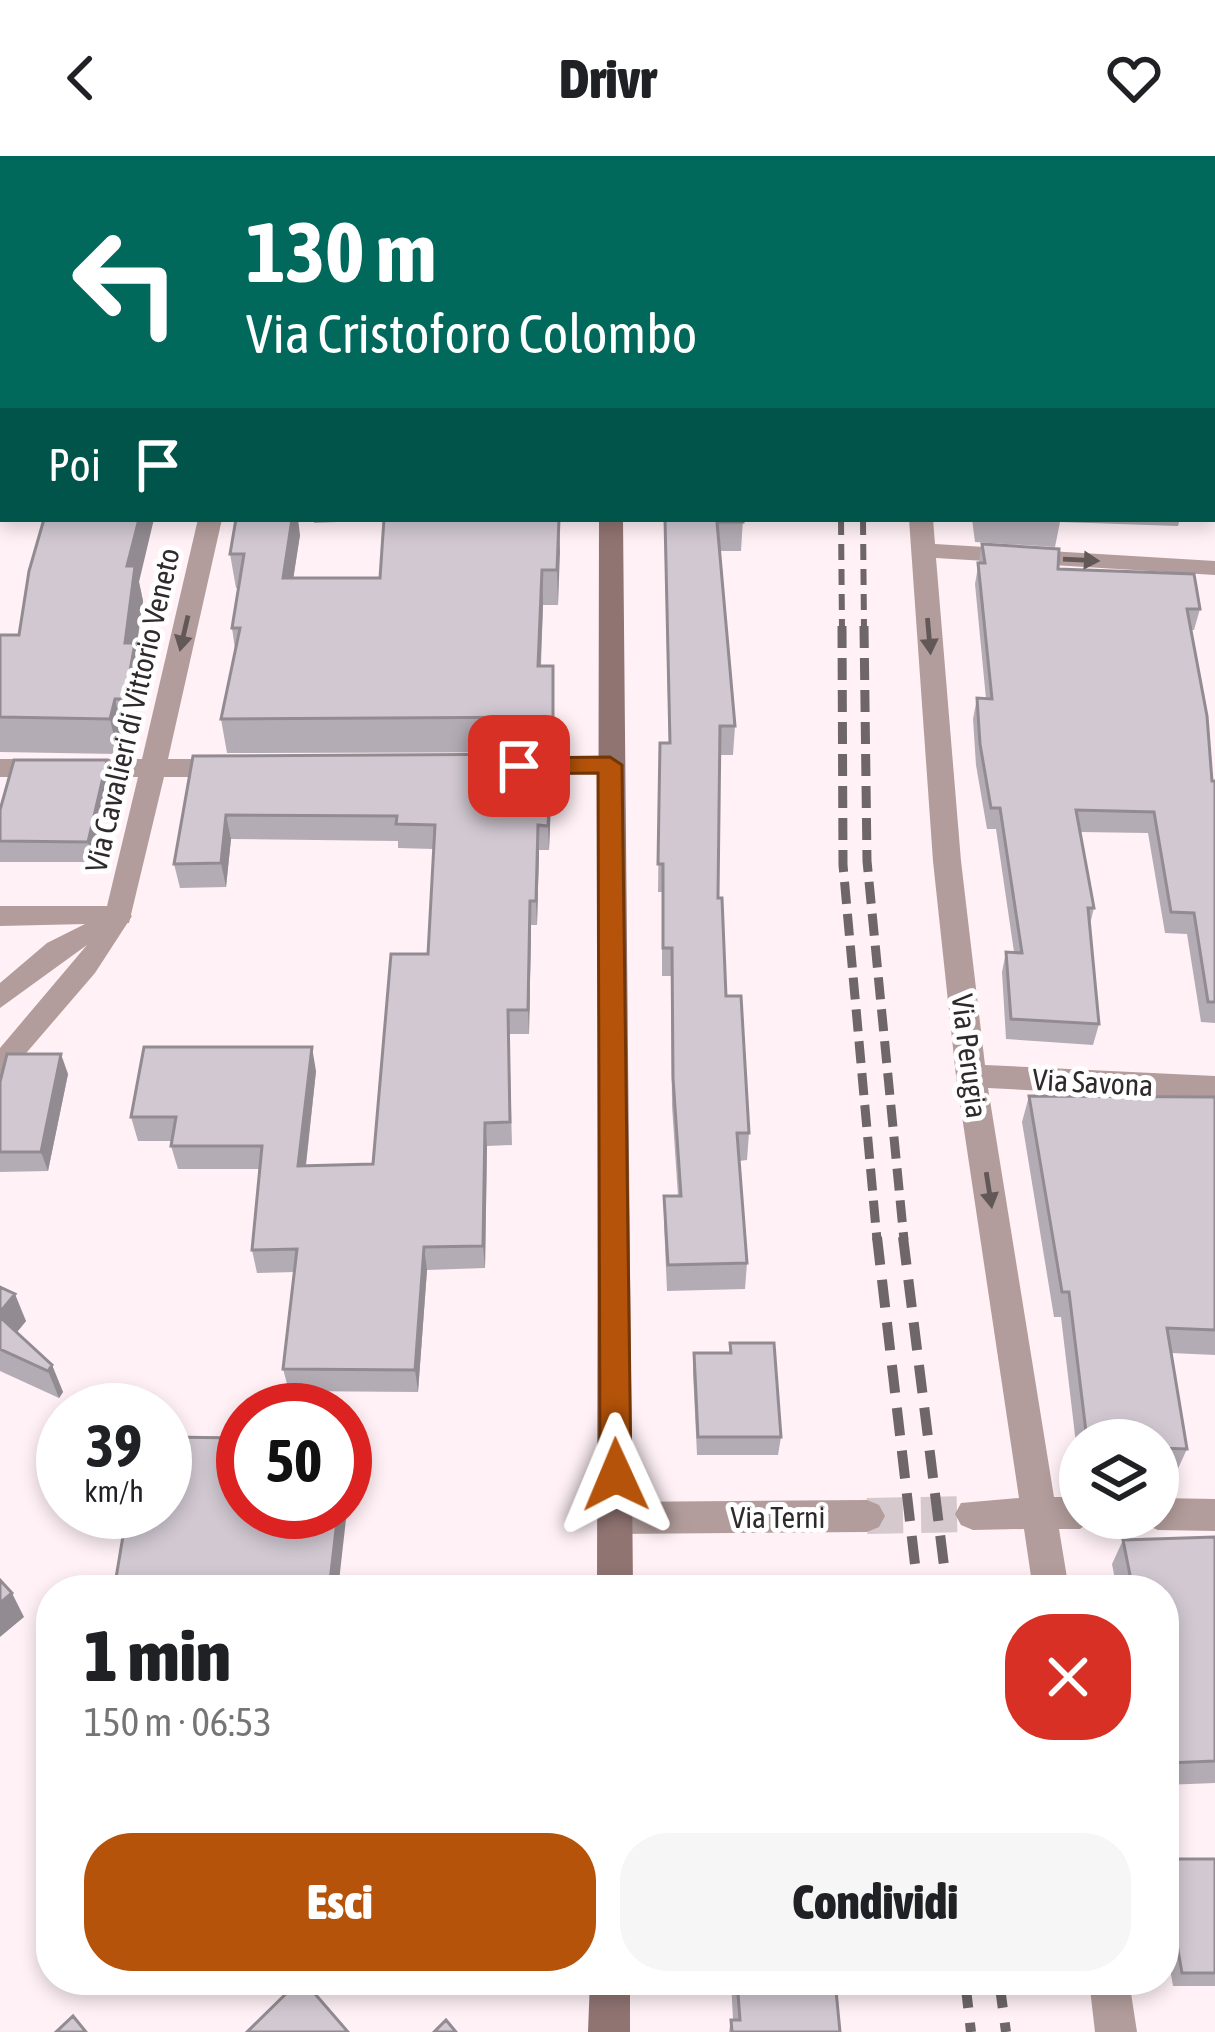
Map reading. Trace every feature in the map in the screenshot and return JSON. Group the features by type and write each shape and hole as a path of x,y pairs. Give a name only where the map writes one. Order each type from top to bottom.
{"main road":[{"path":"611,522 615,1575"},
{"path":"609,2032 610,1995"}],"street":[{"name":"Via Cavalieri di Vittorio Veneto","path":"119,916 209,522"},
{"name":"Via Perugia","path":"921,522 947,861 971,1076 1050,1575"},
{"path":"922,550 1215,568"},
{"path":"496,766 610,765"},
{"path":"0,768 245,768"},
{"path":"0,916 119,916"},
{"name":"Via Savona","path":"971,1076 1215,1088"},
{"path":"973,1514 1059,1513"},
{"path":"1179,1514 1215,1515"},
{"name":"Via Terni","path":"616,1518 867,1516"},
{"path":"1111,1995 1116,2032"}],"lane":[{"path":"0,998 56,950 119,916"},
{"path":"0,1066 86,966 119,916"}],"building":[{"path":"43,522 138,522 127,566 135,566 125,643 135,643 125,699 115,699 110,719 0,717 0,635 19,635"},
{"path":"235,522 292,522 283,578 380,578 384,522 559,522 557,570 542,570 538,666 553,666 553,717 221,719 240,628 232,628 244,554 230,554"},
{"path":"665,522 717,522 735,726 720,726 718,898 722,898 726,996 741,996 749,1133 737,1133 747,1263 668,1265 664,1196 681,1196 673,1078 672,948 663,948 663,864 658,864 660,743 670,743"},
{"path":"982,544 1059,549 1058,569 1194,574 1200,609 1187,609 1215,781 1215,1002 1208,1002 1194,913 1171,912 1154,812 1076,810 1094,908 1088,908 1099,1024 1011,1019 1006,952 1022,953 1000,808 991,808 980,744 977,698 992,699 978,563 985,563"},
{"path":"552,754 548,826 538,825 536,901 530,901 528,1010 508,1010 510,1122 485,1123 483,1246 424,1247 415,1370 283,1369 297,1249 252,1250 262,1146 171,1146 176,1117 131,1117 144,1047 312,1047 298,1166 373,1164 391,954 428,954 435,825 396,824 397,816 226,815 221,863 174,864 193,756"},
{"path":"14,760 107,760 88,842 0,841 0,810"},
{"path":"7,1054 61,1054 41,1152 0,1152 0,1082"},
{"path":"1029,1096 1215,1097 1215,1330 1167,1328 1187,1449 1179,1449 1179,1419 1084,1419 1069,1292 1062,1292"},
{"path":"0,1287 15,1294 0,1312"},
{"path":"0,1317 52,1365 48,1371 0,1349"},
{"path":"730,1343 774,1343 781,1437 698,1437 694,1353 731,1353"},
{"path":"192,1437 216,1438 216,1539 335,1539 331,1575 116,1575 122,1539 192,1539"},
{"path":"1215,1537 1215,1761 1179,1762 1179,1575 1130,1575 1123,1540"},
{"path":"0,1580 12,1593 0,1603"},
{"path":"1179,1859 1215,1859 1215,1973 1182,1973"},
{"path":"285,1995 316,1995 348,2032 247,2032"},
{"path":"738,1995 836,1995 840,2032 732,2032 731,2020 740,2020"},
{"path":"73,2016 86,2032 56,2032"},
{"path":"446,2020 456,2032 434,2032"}],"tunnel":[{"path":"867,1516 973,1514"}],"railway":[{"path":"841,522 842,629"},
{"path":"863,522 864,629"},
{"path":"842,626 843,865 877,1240"},
{"path":"864,626 867,861 904,1240"},
{"path":"877,1237 916,1575"},
{"path":"903,1237 945,1575"},
{"path":"967,1995 971,2032"},
{"path":"1001,1995 1006,2032"}],"route":[{"path":"519,766 610,765 616,1475"}]}
